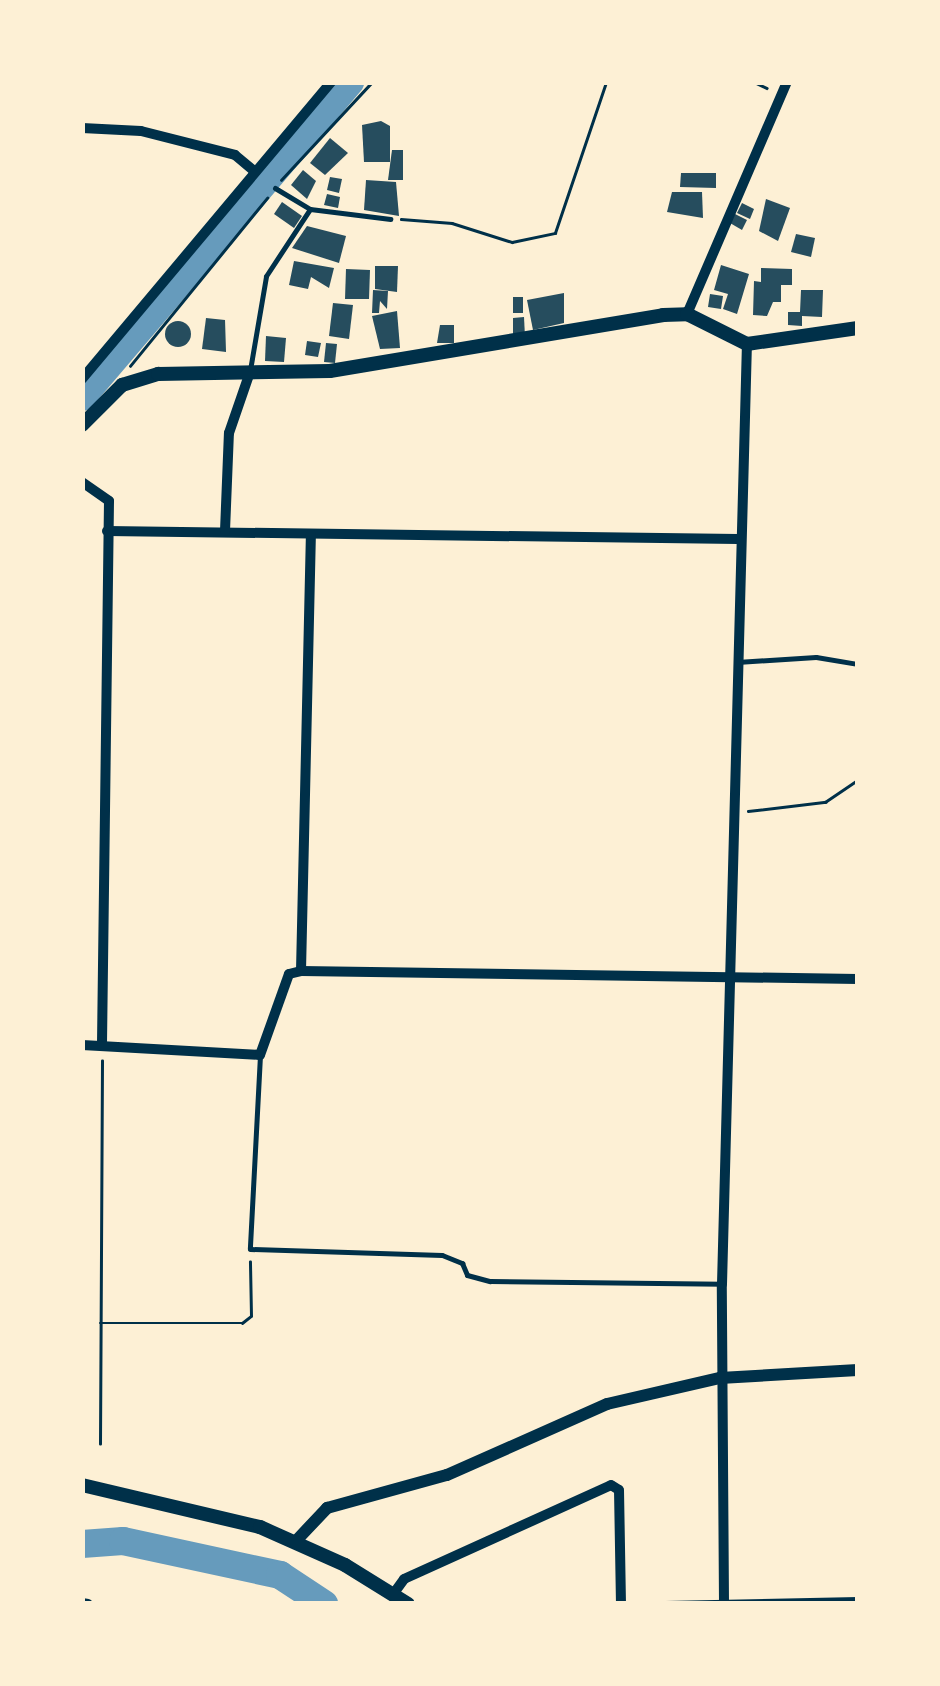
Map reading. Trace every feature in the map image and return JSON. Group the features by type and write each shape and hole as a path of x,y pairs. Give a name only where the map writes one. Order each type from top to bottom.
{"main road":[{"path":"82,425 122,386 158,374 330,370 412,352 519,342 687,314 747,344 858,328"},
{"path":"82,1485 224,1514 295,1542 408,1604"}],"street":[{"path":"82,380 331,82"},
{"path":"687,314 787,82"},
{"path":"82,128 141,130 235,155 255,172"},
{"path":"724,1603 720,1378 734,662 747,344"},
{"path":"225,531 229,433 250,372"},
{"path":"82,482 109,501 102,1045"},
{"path":"107,531 738,539"},
{"path":"301,971 311,534"},
{"path":"82,1045 260,1056 289,974 301,971 858,979"},
{"path":"295,1542 327,1508 447,1475 606,1404 720,1378 858,1370"},
{"path":"394,1593 404,1579 610,1484 619,1490 619,1603"}],"lane":[{"path":"275,188 310,209 390,219"},
{"path":"250,372 266,276 310,209"},
{"path":"734,662 816,657 858,664"},
{"path":"260,1056 250,1249 442,1255 462,1263 467,1275 490,1281 722,1284"},
{"path":"619,1603 858,1599"}],"path":[{"path":"122,386 125,372 275,188 372,82"},
{"path":"390,219 452,222 512,242 555,233 606,82"},
{"path":"754,82 782,95"},
{"path":"732,813 825,802 858,780"},
{"path":"100,1444 102,1045"},
{"path":"99,1324 242,1322 251,1316 250,1249"}],"building":[{"path":"381,121 390,126 390,162 364,162 362,125"},
{"path":"330,138 348,153 325,175 310,163"},
{"path":"392,150 403,150 403,180 388,180"},
{"path":"303,170 316,181 307,199 291,185"},
{"path":"681,173 716,173 716,188 680,187"},
{"path":"330,177 342,179 339,193 327,190"},
{"path":"366,180 396,182 399,216 364,210"},
{"path":"672,192 702,192 703,218 667,212"},
{"path":"327,194 340,197 338,208 324,205"},
{"path":"766,199 790,208 778,241 759,231"},
{"path":"282,202 302,216 294,228 274,214"},
{"path":"742,203 754,209 750,219 737,213"},
{"path":"735,214 747,220 742,230 730,223"},
{"path":"307,226 346,236 339,263 292,248"},
{"path":"796,234 815,238 811,257 791,252"},
{"path":"294,261 334,268 329,288 311,277 308,289 289,285"},
{"path":"721,265 749,274 737,314 723,309 728,294 714,290"},
{"path":"375,266 398,266 397,292 375,289"},
{"path":"761,268 792,269 792,285 781,285 781,302 773,302 767,316 753,315 754,281 761,282"},
{"path":"346,269 370,270 369,299 345,299"},
{"path":"373,290 388,291 387,309 380,301 379,313 372,313"},
{"path":"801,290 823,290 822,317 802,316 802,326 788,325 788,312 800,312"},
{"path":"564,293 564,323 533,330 527,300"},
{"path":"710,294 723,296 721,309 708,307"},
{"path":"513,297 523,297 523,313 513,313"},
{"path":"333,303 353,305 349,339 329,336"},
{"path":"397,311 400,348 380,349 372,316"},
{"path":"524,317 525,337 513,337 513,318"},
{"path":"206,318 225,320 226,352 202,349"},
{"path":"178,321 187,325 191,334 187,343 178,347 169,343 165,334 169,325"},
{"path":"440,325 454,325 454,343 437,343"},
{"path":"266,336 286,338 284,362 265,361"},
{"path":"307,341 321,343 318,357 305,355"},
{"path":"326,343 337,344 335,363 324,362"}],"waterway":[{"path":"82,397 350,82"},
{"path":"82,1544 123,1541 280,1575 324,1604"}]}
